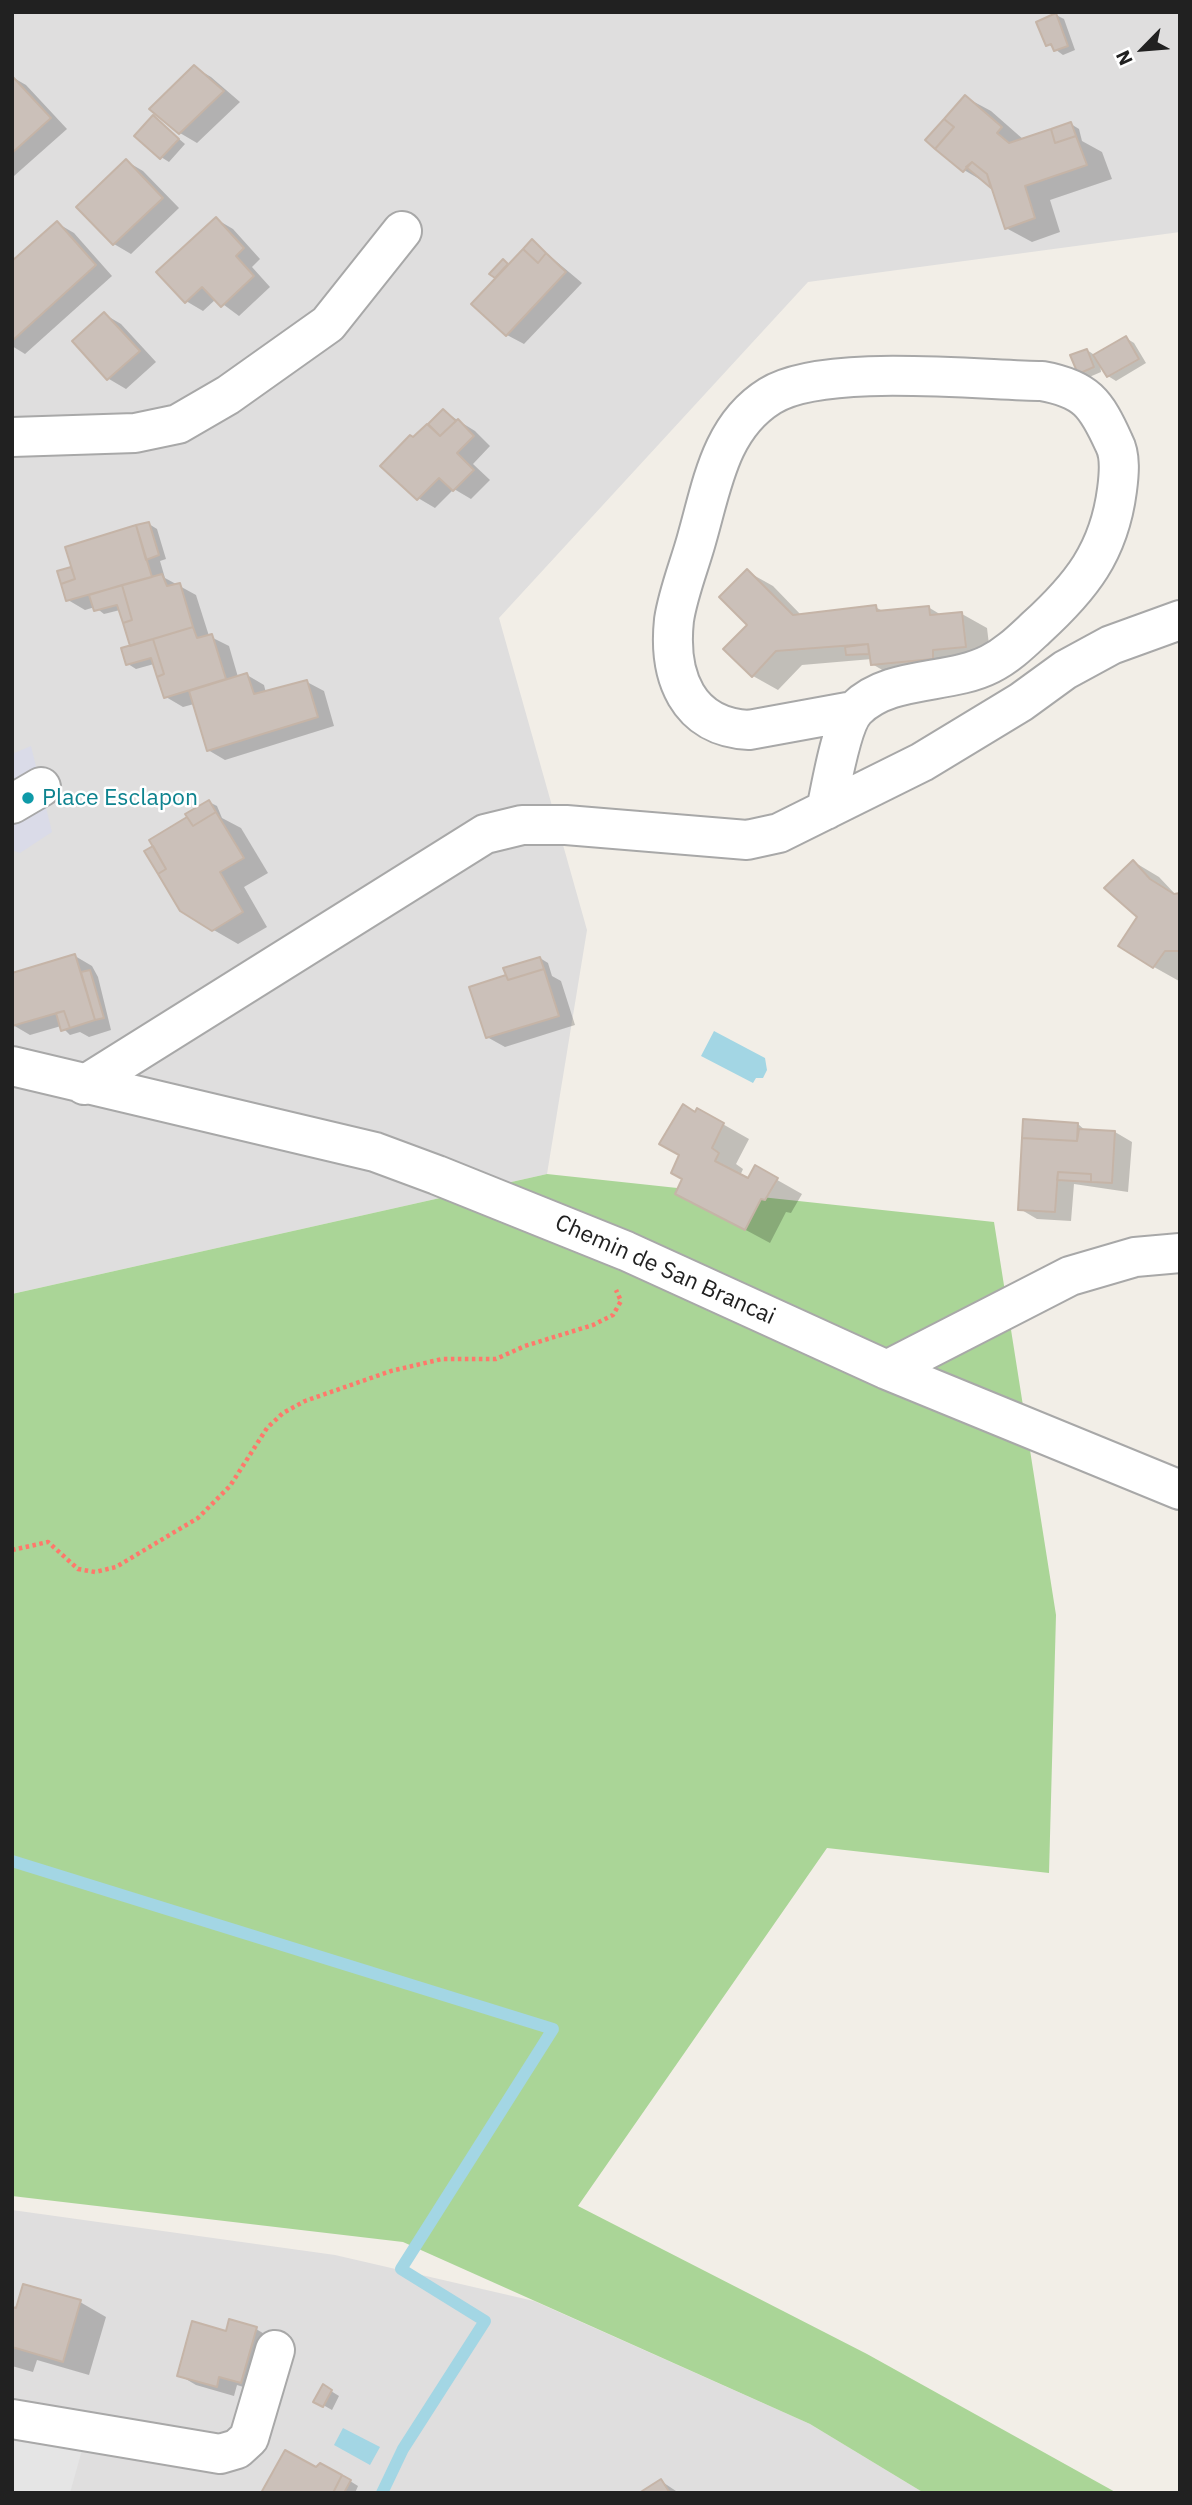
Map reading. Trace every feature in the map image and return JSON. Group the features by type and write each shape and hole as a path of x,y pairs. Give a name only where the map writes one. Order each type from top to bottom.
{"street":[{"path":"12,437 135,433 178,424 222,399 328,324 402,231"},
{"path":"826,810 839,752 853,711 882,691 989,665 1008,654 1055,611 1090,570 1104,543 1115,503 1119,475 1116,447 1102,417 1088,400 1070,386 1042,382 883,377 813,380 770,395 754,407 728,439 674,618 677,673 683,691 695,709 709,721 735,729 749,730 853,711"},
{"path":"85,1085 485,834 522,825 566,825 747,840 779,833 922,762 1088,657 1111,645 1180,620"},
{"name":"Chemin de San Brancai","path":"12,1066 375,1152 597,1239 887,1370 1180,1490"},
{"path":"887,1370 1070,1276 1135,1257 1180,1253"},
{"path":"12,2419 220,2455 237,2449 249,2438 275,2350"}],"path":[{"path":"12,1550 48,1542 78,1569 95,1572 116,1567 198,1518 230,1486 267,1428 283,1413 305,1401 391,1371 442,1359 496,1359 613,1315 621,1301 597,1239"}],"shaded area":[{"path":"12,12 1180,12 1180,232 808,282 499,618 587,930 547,1174 12,1294"},
{"name":"Place Esclapon","path":"31,746 52,832 20,853 12,850 12,754"},
{"path":"12,2210 335,2255 534,2301 810,2424 924,2493 12,2493"},
{"path":"12,2441 82,2450 70,2493 12,2493"}],"green space":[{"path":"547,1174 994,1222 1056,1615 1049,1873 827,1848 578,2206 867,2354 1117,2493 924,2493 810,2424 403,2242 12,2196 12,1294"}],"water":[{"path":"714,1031 765,1058 767,1070 763,1078 756,1078 753,1083 701,1056"},
{"path":"343,2428 380,2447 370,2465 334,2445"}],"building":[{"path":"1056,13 1068,46 1054,51 1051,44 1046,46 1036,22"},
{"path":"194,65 224,91 179,134 149,109"},
{"path":"12,76 51,118 12,153"},
{"path":"965,95 1002,127 997,133 1009,143 1051,129 1055,143 1076,136 1087,165 1025,186 1035,218 1005,229 987,174 972,162 963,172 935,149 954,127 944,119"},
{"path":"153,115 179,139 160,159 134,136"},
{"path":"944,119 954,127 935,149 925,140"},
{"path":"1071,122 1076,136 1055,143 1051,129"},
{"path":"126,159 163,198 113,245 76,207"},
{"path":"972,162 987,174 991,188 966,167"},
{"path":"216,217 244,248 236,256 254,276 221,307 202,287 185,303 156,272"},
{"path":"57,221 96,265 12,341 12,261"},
{"path":"532,239 546,253 538,263 523,249"},
{"path":"523,249 538,263 546,253 566,272 506,336 471,304"},
{"path":"503,259 508,264 495,278 489,274"},
{"path":"104,312 140,351 107,380 72,341"},
{"path":"1126,336 1139,359 1107,377 1093,355"},
{"path":"1087,349 1094,367 1078,374 1070,355"},
{"path":"443,409 456,421 440,436 428,424"},
{"path":"458,419 474,436 457,453 474,470 453,491 439,478 417,500 380,466 410,435 413,437 427,424 440,436"},
{"path":"149,522 159,555 146,560 136,525"},
{"path":"136,525 152,577 66,601 61,584 75,579 65,547"},
{"path":"71,567 75,579 61,584 57,571"},
{"path":"747,569 793,615 876,605 877,611 929,606 930,615 962,612 966,647 933,650 933,659 871,665 868,644 776,651 752,677 723,649 747,625 719,597"},
{"path":"162,574 167,586 180,583 193,627 130,646 123,623 132,620 122,585"},
{"path":"122,585 132,620 123,623 117,605 94,611 89,595"},
{"path":"193,627 197,638 212,634 226,679 164,698 157,677 164,674 153,639"},
{"path":"153,639 164,674 157,677 151,658 126,665 121,648"},
{"path":"868,644 869,654 846,655 845,647"},
{"path":"247,673 254,694 307,680 318,717 207,751 189,691"},
{"path":"209,800 216,812 193,826 185,814"},
{"path":"216,812 244,858 220,872 243,912 212,931 180,911 158,874 166,869 149,840 187,817 193,826"},
{"path":"153,846 166,869 158,874 144,851"},
{"path":"1133,860 1150,879 1174,894 1180,893 1180,951 1165,951 1153,968 1118,946 1137,917 1104,888"},
{"path":"75,954 95,1020 70,1028 64,1011 12,1026 12,973"},
{"path":"540,957 544,969 508,980 503,968"},
{"path":"544,969 559,1016 486,1038 469,987 506,975 508,980"},
{"path":"90,970 104,1018 95,1020 81,972"},
{"path":"64,1011 70,1028 61,1031 56,1013"},
{"path":"683,1104 695,1112 697,1108 724,1123 712,1148 719,1153 715,1161 748,1178 755,1165 778,1178 765,1200 761,1199 745,1230 675,1194 682,1179 671,1173 679,1155 659,1144"},
{"path":"1023,1119 1078,1123 1077,1141 1022,1138"},
{"path":"1079,1129 1115,1131 1112,1183 1091,1182 1091,1174 1058,1172 1055,1212 1018,1210 1022,1138 1077,1141"},
{"path":"1058,1172 1091,1174 1091,1182 1057,1180"},
{"path":"23,2284 81,2300 63,2362 12,2347 12,2307 16,2308"},
{"path":"229,2319 257,2327 241,2383 219,2377 217,2387 177,2376 192,2321 226,2331"},
{"path":"323,2384 332,2390 323,2407 313,2402"},
{"path":"285,2450 316,2467 320,2463 342,2475 333,2493 261,2493"},
{"path":"342,2475 351,2480 344,2493 333,2493"},
{"path":"661,2479 670,2493 639,2493"}],"waterway":[{"path":"12,1861 553,2029 401,2269 485,2321 403,2449 382,2493"}],"place":[{"name":"Place Esclapon","path":"28,798"}]}
